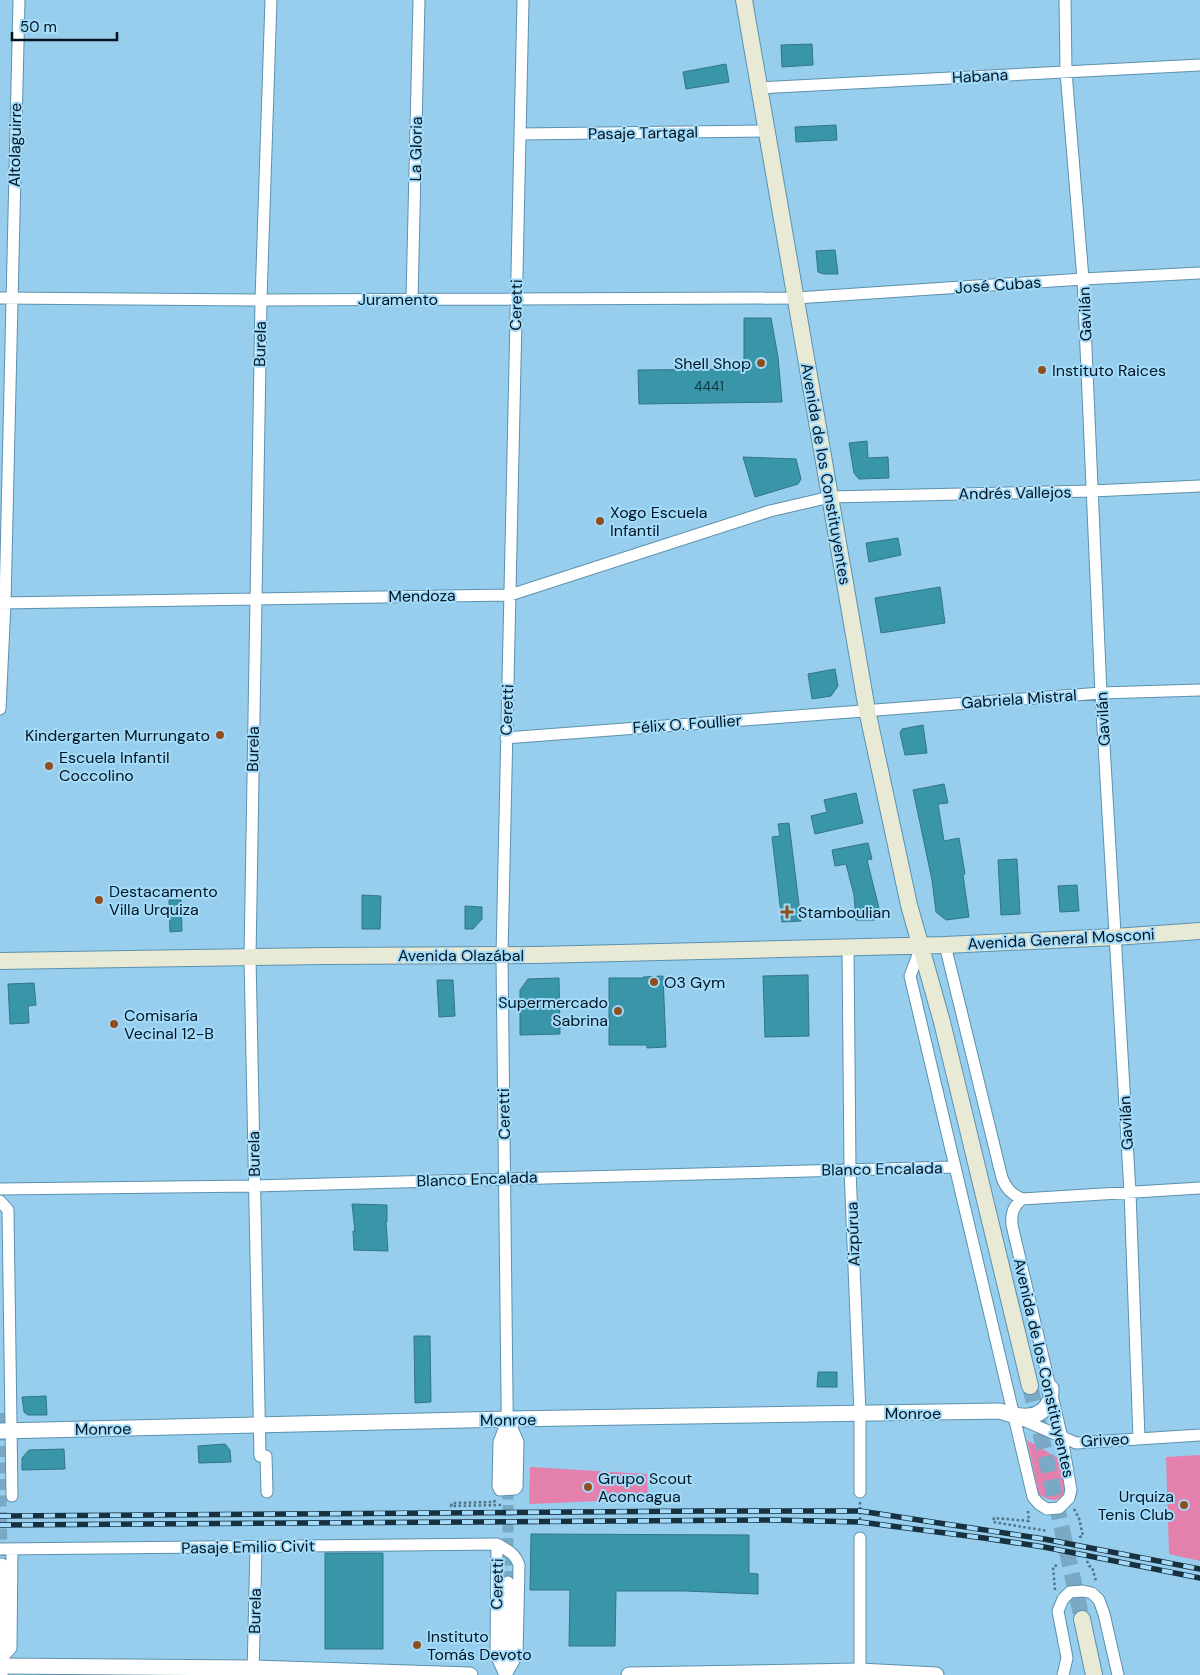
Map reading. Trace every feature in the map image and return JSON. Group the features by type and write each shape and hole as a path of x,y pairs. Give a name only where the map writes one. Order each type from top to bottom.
{"main road":[{"name":"Avenida de los Constituyentes","path":"744,0 867,710 909,905 944,1032 1030,1386"},
{"name":"Avenida General Mosconi","path":"921,945 1114,937 1200,931"},
{"name":"Avenida Olazábal","path":"0,961 502,955 921,945"},
{"path":"1082,1619 1094,1675"}],"street":[{"name":"Altolaguirre","path":"0,709 6,298 19,0"},
{"name":"Burela","path":"266,1492 266,1456 260,1456 259,1426 250,957 261,300 272,0"},
{"name":"La Gloria","path":"412,299 419,0"},
{"name":"Ceretti","path":"508,1419 518,1442 517,1487 515,1489 498,1486 499,1442 508,1419 502,955 523,0"},
{"name":"Gavilán","path":"1065,0 1066,72 1083,279 1101,693 1130,1192 1139,1438"},
{"name":"Habana","path":"759,88 1200,65"},
{"name":"Pasaje Tartagal","path":"520,134 766,131"},
{"name":"José Cubas","path":"796,298 1200,273"},
{"name":"Juramento","path":"6,298 261,300 796,298"},
{"name":"Andrés Vallejos","path":"830,497 1092,491 1200,486"},
{"name":"Mendoza","path":"2,603 510,595 770,511 830,497"},
{"name":"Gabriela Mistral","path":"867,710 1101,693 1200,690"},
{"name":"Félix O. Foullier","path":"506,738 867,710"},
{"name":"Avenida de los Constituyentes","path":"921,945 910,976 1033,1497 1047,1509 1059,1508 1069,1498 1071,1490 1051,1388 1012,1225 1011,1215 1014,1207 1022,1199"},
{"path":"945,945 1002,1178 1013,1194 1022,1199 1200,1188"},
{"name":"Aizpúrua","path":"848,947 850,1170 860,1413 860,1492"},
{"name":"Blanco Encalada","path":"0,1188 254,1186 954,1167"},
{"path":"0,1201 8,1210 6,1431 12,1496"},
{"path":"1015,1416 1036,1414 1045,1408 1050,1400 1051,1388"},
{"name":"Monroe","path":"6,1431 860,1413 1000,1411 1015,1416"},
{"name":"Griveo","path":"1015,1416 1076,1443 1200,1434"},
{"path":"860,1538 860,1673"},
{"name":"Ceretti","path":"497,1544 516,1557 519,1565 517,1655 506,1675 496,1655 497,1544"},
{"name":"Pasaje Emilio Civit","path":"0,1549 497,1544"},
{"name":"Burela","path":"253,1672 256,1547"},
{"path":"1,1664 11,1648 12,1549"},
{"path":"1,1664 2,1564"},
{"name":"Ceretti","path":"506,1675 508,1582"},
{"path":"1063,1675 1067,1658 1058,1612 1063,1599 1070,1592 1092,1593 1098,1600 1104,1614 1118,1675"},
{"path":"1,1664 253,1672 470,1675"},
{"path":"629,1675 860,1673 936,1675"}],"path":[{"path":"501,1505 451,1506 452,1503 494,1502 504,1487"},
{"path":"860,1492 860,1538"},
{"path":"1069,1498 1079,1518 1083,1536 1080,1537 1081,1540"},
{"path":"1027,1505 1029,1521 994,1518 993,1522 1048,1531"},
{"path":"1087,1561 1088,1566 1092,1567 1094,1576"},
{"path":"1056,1565 1052,1567 1058,1612"}],"shaded area":[{"path":"1027,1440 1058,1458 1066,1482 1061,1498 1050,1500 1039,1494"},
{"name":"Urquiza Tenis Club","path":"1200,1455 1200,1561 1169,1554 1166,1457"},
{"name":"Grupo Scout Aconcagua","path":"530,1467 647,1474 648,1499 529,1504"}],"building":[{"path":"812,44 813,65 782,67 781,45"},
{"path":"726,64 729,82 686,89 683,72"},
{"path":"836,125 837,140 796,142 795,127"},
{"path":"835,250 838,274 818,272 816,251"},
{"path":"744,318 771,318 778,357 782,402 639,404 638,370 744,369"},
{"path":"867,441 868,458 888,457 889,478 859,479 854,473 849,443"},
{"path":"743,457 796,459 801,479 798,484 755,497"},
{"path":"898,538 901,555 869,562 866,543"},
{"path":"940,587 945,623 881,633 875,598"},
{"path":"835,669 838,686 831,696 812,699 808,674"},
{"path":"923,725 927,753 905,755 900,733 902,729"},
{"path":"944,784 948,803 938,804 944,841 959,838 969,917 946,920 936,912 932,880 913,790"},
{"path":"856,793 863,823 815,834 811,816 827,812 824,800"},
{"path":"789,823 801,921 782,922 772,837 780,836 778,824"},
{"path":"868,843 872,859 867,860 880,912 875,920 856,920 854,895 846,864 835,866 832,850"},
{"path":"1017,859 1020,914 1001,915 998,860"},
{"path":"1077,885 1079,911 1060,912 1058,886"},
{"path":"362,895 381,896 380,929 362,929"},
{"path":"169,900 181,900 182,931 170,932"},
{"path":"465,906 482,907 482,919 473,929 465,929"},
{"path":"808,975 809,1036 765,1037 763,976"},
{"path":"663,976 666,1047 647,1048 647,1045 609,1045 609,978"},
{"path":"559,978 560,1034 520,1035 520,990 528,979"},
{"path":"437,980 453,980 455,1016 439,1017"},
{"path":"34,983 36,1005 28,1006 29,1023 10,1024 8,984"},
{"path":"352,1204 387,1205 388,1251 354,1250 353,1231 355,1231"},
{"path":"414,1336 430,1336 431,1402 415,1403"},
{"path":"818,1372 837,1372 837,1387 817,1387"},
{"path":"46,1396 47,1415 28,1415 24,1412 22,1397"},
{"path":"225,1444 230,1450 231,1462 199,1463 198,1446"},
{"path":"64,1449 65,1469 22,1470 22,1458 29,1450"},
{"path":"531,1534 749,1535 749,1573 758,1574 758,1594 616,1591 615,1646 569,1646 570,1590 530,1590"},
{"path":"325,1553 383,1553 383,1649 325,1649"}],"tunnel":[{"path":"1030,1386 1082,1619"},
{"path":"0,1413 2,1564"},
{"path":"508,1484 508,1582"}],"railway":[{"path":"0,1516 860,1511 1044,1539 1200,1569"},
{"path":"0,1525 776,1520 860,1522 1044,1547 1200,1578"}],"place":[{"name":"Shell Shop","path":"761,363"},
{"name":"Instituto Raices","path":"1042,370"},
{"name":"Xogo Escuela Infantil","path":"600,521"},
{"name":"Kindergarten Murrungato","path":"220,735"},
{"name":"Escuela Infantil Coccolino","path":"49,766"},
{"name":"Destacamento Villa Urquiza","path":"99,900"},
{"name":"Stamboulian","path":"787,912"},
{"name":"O3 Gym","path":"654,982"},
{"name":"Supermercado Sabrina","path":"618,1011"},
{"name":"Comisaría Vecinal 12-B","path":"114,1024"},
{"name":"Grupo Scout Aconcagua","path":"588,1487"},
{"name":"Urquiza Tenis Club","path":"1184,1505"},
{"name":"Instituto Tomás Devoto","path":"417,1645"}]}
